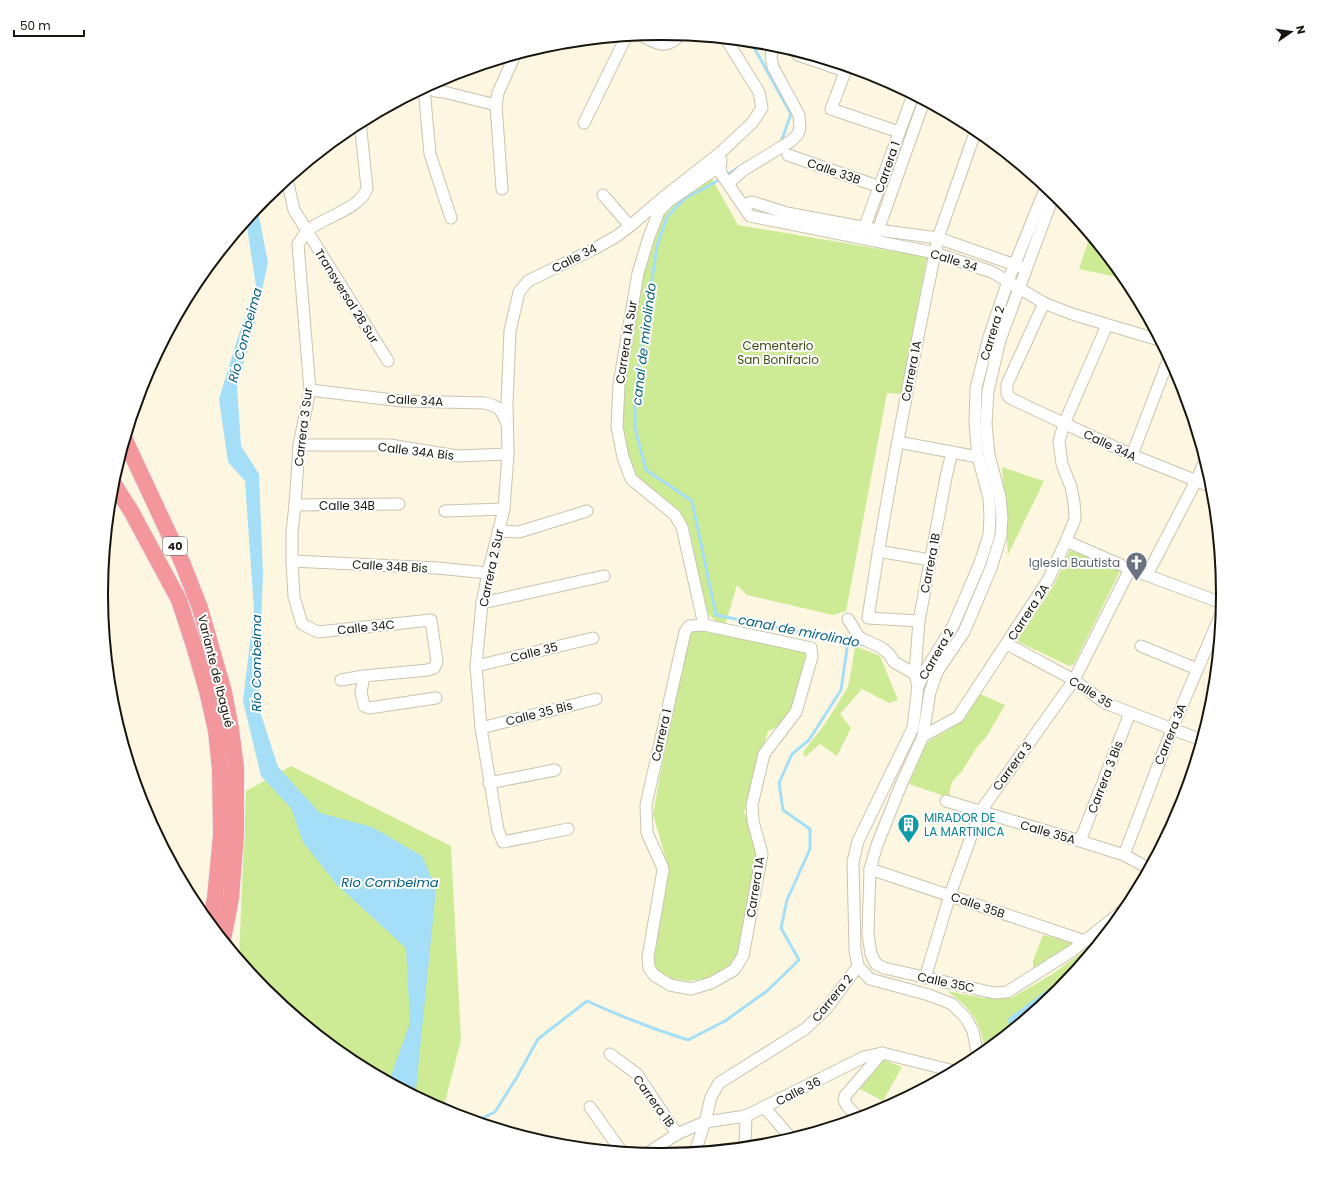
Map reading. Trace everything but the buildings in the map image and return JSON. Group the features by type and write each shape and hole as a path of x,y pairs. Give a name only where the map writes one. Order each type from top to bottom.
{"highway":[{"name":"Variante de Ibagué","path":"128,446 182,562 200,608 214,655 231,729 236,767 236,835 232,898 224,934"},
{"name":"Variante de Ibagué","path":"117,490 131,511 179,600 207,691 216,730 220,770 221,836 215,898 211,916"}],"street":[{"path":"652,40 660,44 667,44 675,40"},
{"path":"584,123 624,41"},
{"name":"Calle 34","path":"518,292 528,281 617,236 721,152 752,123 762,108 759,92 729,44"},
{"name":"Carrera 1A Sur","path":"704,625 682,527 675,514 631,479 623,457 617,427 619,384 638,273 659,211 669,201 723,176 742,171 791,141 798,134 800,128 799,115 773,67 771,57 772,51"},
{"path":"502,189 496,105 498,93 512,61"},
{"path":"845,71 831,109 899,132"},
{"path":"433,89 496,105"},
{"path":"424,93 430,154 451,218"},
{"name":"Carrera 1","path":"861,238 911,99"},
{"name":"Carrera 1","path":"874,240 922,105"},
{"path":"288,184 294,210 307,231 346,209 362,198 366,193 367,188 361,129"},
{"name":"Carrera 1A","path":"919,621 868,618 878,551 898,442 938,238 974,136"},
{"path":"721,152 723,176"},
{"name":"Calle 33B","path":"788,156 880,187"},
{"name":"Calle 34","path":"723,176 750,216 935,253 992,272 1044,303 1107,325 1152,338"},
{"name":"Carrera 2","path":"697,1147 711,1098 719,1083 805,1029 827,1008 858,966 855,950 853,862 858,841 913,728 918,686 952,626 980,563 989,535 990,516 988,498 978,457 975,424 976,388 989,337 1008,281 1044,193"},
{"path":"603,194 630,226"},
{"name":"Carrera 2","path":"884,968 876,964 870,954 868,934 870,869 877,845 923,736 930,692 937,672 964,632 991,568 1001,536 1002,517 1000,497 990,455 986,424 988,391 1000,340 1052,201"},
{"name":"Calle 34","path":"743,205 752,202 787,213 878,230 938,238 1026,269"},
{"name":"Transversal 2B Sur","path":"307,231 388,361"},
{"name":"Carrera 3 Sur","path":"302,624 294,597 292,532 300,445 310,390 298,244 307,231"},
{"name":"Carrera 2 Sur","path":"518,292 510,331 508,454 504,509 482,603 476,666 481,728 498,830 503,842 568,829"},
{"name":"Calle 34A","path":"1044,303 1007,384 1006,390 1010,398 1132,455 1205,484"},
{"name":"Carrera 2A","path":"923,736 958,717 1048,580 1066,541 1075,519 1074,502 1071,487 1062,464 1059,441 1064,424 1107,325"},
{"path":"1132,455 1165,365"},
{"name":"Calle 34A","path":"310,390 402,401 484,403 496,405 502,411 508,426"},
{"path":"898,442 978,457"},
{"name":"Calle 34A Bis","path":"300,445 390,445 457,456 508,454"},
{"name":"Carrera 1B","path":"915,674 919,621 952,452"},
{"path":"1147,574 1201,469"},
{"name":"Calle 34B","path":"295,505 399,504"},
{"path":"445,511 504,509"},
{"path":"498,530 519,532 588,511"},
{"path":"1066,541 1130,569 1216,601"},
{"path":"878,551 930,560"},
{"name":"Calle 34B Bis","path":"292,562 437,568 488,573"},
{"name":"Carrera 3","path":"925,978 950,895 980,812 1074,680 1130,569"},
{"path":"482,603 604,576"},
{"path":"848,619 859,637 882,648 889,654 894,662 915,674 918,686"},
{"name":"Calle 34C","path":"302,624 318,632 431,620 437,662 434,668 428,670 364,676"},
{"name":"Carrera 1","path":"704,625 689,626 685,632 646,805 647,833 663,870 648,957 649,968 654,975 670,985 691,989 711,983 734,970"},
{"name":"Carrera 1A","path":"704,625 811,648 812,657 796,712 764,754 752,805 753,821 762,854 743,956 734,970"},
{"name":"Carrera 3A","path":"1124,856 1172,729 1214,628"},
{"name":"Calle 35","path":"476,666 593,638"},
{"name":"Calle 35","path":"1007,644 1074,680 1105,703 1197,738"},
{"path":"1141,646 1197,669"},
{"path":"341,680 364,676 362,692 364,706 369,708 436,698"},
{"name":"Calle 35 Bis","path":"481,728 596,699"},
{"name":"Carrera 3 Bis","path":"1080,841 1130,713"},
{"path":"490,783 555,770"},
{"name":"Calle 35A","path":"946,801 1080,841 1124,856 1144,866"},
{"name":"Calle 35B","path":"870,869 1085,941"},
{"path":"1085,941 1106,924"},
{"name":"Calle 35C","path":"884,968 994,993 1008,992 1085,941"},
{"name":"Calle 35C","path":"858,966 870,979 929,995 952,1004 966,1018 974,1031 978,1049"},
{"path":"854,1113 847,1106 844,1100 845,1096 882,1053"},
{"name":"Calle 36","path":"656,1148 677,1134 705,1122 746,1116 765,1108 864,1057 882,1053 946,1069"},
{"name":"Carrera 1B","path":"610,1054 637,1074 677,1134"},
{"path":"590,1107 618,1146"},
{"path":"765,1108 787,1133"},
{"path":"745,1141 746,1116"}],"green space":[{"name":"Cementerio San Bonifacio","path":"711,177 738,225 927,257 901,394 887,393 846,611 833,615 747,595 737,585 725,626 718,623 706,612 689,527 677,509 634,475 621,427 623,397 641,273 662,213"},
{"path":"1088,241 1115,277 1079,269"},
{"path":"1002,467 1044,481 1008,555"},
{"path":"1070,550 1118,569 1119,573 1074,664 1069,666 1019,642 1018,639 1054,585"},
{"path":"690,629 806,651 809,659 792,710 778,727 768,731 744,813 749,819 758,854 739,956 731,965 721,971 704,979 688,981 662,977 651,963 650,949 666,860 653,814 686,635"},
{"path":"855,646 880,656 898,700 889,703 862,689 840,714 851,728 837,756 820,744 805,757 803,752 825,724 848,687"},
{"path":"980,694 1005,705 987,736 977,747 962,771 952,782 950,798 909,784 925,746 930,740 961,721"},
{"path":"291,766 451,846 461,1040 445,1104 384,1074 324,1034 296,1011 270,986 239,952 246,791"},
{"path":"1043,935 1074,942 1055,958 1033,968 1033,961"},
{"path":"1086,949 1053,986 1027,1011 984,1045 974,1016 956,997 947,991 983,998 1011,998 1051,975"},
{"path":"881,1059 902,1067 883,1101 858,1088"}],"water":[{"name":"Rio Combeima","path":"259,214 268,263 254,326 237,386 241,446 259,474 263,574 258,705 278,767 320,813 372,827 422,856 436,889 415,1091 390,1077 410,1023 406,948 337,885 303,842 291,808 261,776 243,701 254,609 245,481 228,462 219,399 236,343 256,286 247,227"}],"waterway":[{"name":"canal de mirolindo","path":"755,48 791,114 781,142"},
{"name":"canal de mirolindo","path":"749,161 707,187 685,198 667,217 657,246 635,394 635,428 646,470 692,501 716,615 864,645"},
{"path":"481,1118 495,1112 538,1039 587,1001 637,1022 688,1040 725,1021 767,991 799,960 781,928 787,900 810,849 810,829 783,810 779,783 792,754 809,740 841,690 848,642"},
{"name":"canal de mirolindo","path":"1013,1021 1028,1010"}],"place":[{"name":"Iglesia Bautista","path":"1136,582"},
{"name":"MIRADOR DE LA MARTINICA","path":"908,844"}],"water label":[{"name":"Río Combeima","path":"245,335"},
{"name":"Río Combeima","path":"256,663"}]}
